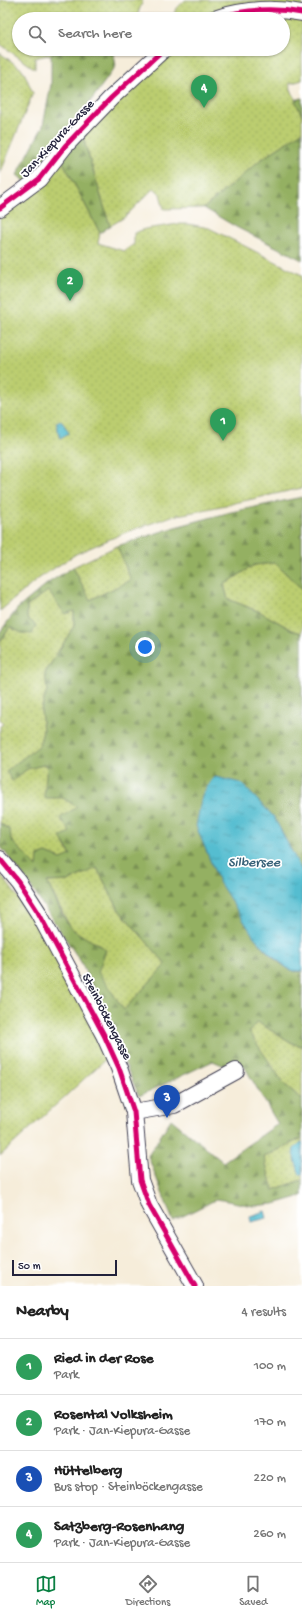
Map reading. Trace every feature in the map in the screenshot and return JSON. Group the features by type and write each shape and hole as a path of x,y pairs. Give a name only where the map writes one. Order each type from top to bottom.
{"street":[{"path":"238,12 245,10 275,9 302,13"},
{"name":"Jan-Kiepura-Gasse","path":"0,208 39,179 65,146 157,56"},
{"name":"Steinböckengasse","path":"0,859 18,881 38,912 104,1035 119,1068 134,1112 140,1180 149,1205 195,1286"},
{"path":"134,1112 174,1105 236,1071"}],"green space":[{"path":"0,0 143,0 139,12 12,12 12,53 0,44"},
{"path":"185,0 302,0 302,80 289,84 302,116 302,132 259,161 204,208 164,209 160,194 154,188 125,217 110,226 82,134 155,56 290,56 290,12 175,12 175,10"},
{"path":"0,53 23,70 33,93 0,174"},
{"path":"17,56 44,56 35,58 35,69"},
{"path":"51,56 114,56 116,66 90,102 26,182 17,175 43,126 51,84"},
{"path":"302,98 302,116 295,100"},
{"path":"302,132 302,260 236,227 204,208 259,161"},
{"path":"82,134 110,226 100,233 62,160"},
{"path":"62,160 100,233 98,243 124,251 134,244 134,233 145,229 188,224 209,228 302,275 302,488 172,516 124,533 76,554 38,579 0,611 0,215"},
{"path":"302,497 302,589 275,563 254,565 224,585 228,599 260,612 294,631 302,633 302,871 297,864 239,911 255,938 276,960 290,969 302,971 302,1046 294,1044 257,1022 249,1032 284,1084 302,1099 302,1138 264,1157 273,1190 302,1180 302,1196 274,1204 253,1206 217,1199 173,1221 148,1156 171,1119 223,1162 278,1124 244,1066 236,1071 213,1061 139,1096 81,962 22,874 0,846 0,823 10,830 11,840 37,867 38,856 46,853 61,859 71,855 60,837 70,832 60,818 77,807 63,798 44,798 47,764 27,769 12,781 6,771 39,746 43,731 41,710 47,690 45,673 74,626 74,611 65,614 48,591 27,606 27,618 36,625 32,634 22,633 10,627 0,642 0,632 17,609 48,583 73,567 90,600 131,580 117,546 175,527 231,512","holes":["97,868 119,910 166,964 124,1010 98,972 106,950 79,934 68,925 47,882 68,881"]},
{"path":"117,546 131,580 90,600 73,567"},
{"path":"275,563 302,589 302,633 294,631 260,612 228,599 224,585 254,565"},
{"path":"48,590 65,614 74,610 74,626 45,673 47,690 41,710 43,731 39,746 12,780 27,769 47,764 63,798 77,807 70,832 63,843 71,856 61,859 46,853 38,856 37,868 11,840 10,830 0,823 0,726 3,724 0,719 0,642 10,627 22,633 27,618 27,606"},
{"path":"97,868 119,910 166,964 124,1011 98,972 99,944 90,941 70,927 47,882 68,881"},
{"path":"0,874 26,907 61,964 108,1057 0,1156"},
{"path":"257,1022 294,1044 302,1046 302,1099 284,1084 248,1032"},
{"path":"302,1138 302,1180 273,1190 264,1157"}],"water":[{"path":"61,420 69,433 60,438 56,422"},
{"name":"Silbersee","path":"216,777 241,783 274,817 302,871 302,971 294,971 287,968 270,954 254,937 219,882 196,826 202,796 213,778"},
{"path":"301,1142 302,1175 300,1175 293,1154 294,1149"},
{"path":"265,1211 267,1218 251,1222 250,1216"}],"cycle path":[{"path":"242,12 279,10 302,13"},
{"path":"0,208 39,179 65,146 111,98 156,56"},
{"path":"0,859 18,881 38,912 104,1035 119,1068 134,1112 140,1180 149,1205 195,1286"}],"place":[{"name":"Satzberg-Rosenhang","path":"204,108"},
{"name":"Rosental Volksheim","path":"70,301"},
{"name":"Ried in der Rose","path":"223,441"},
{"name":"Hüttelberg","path":"167,1118"}]}
